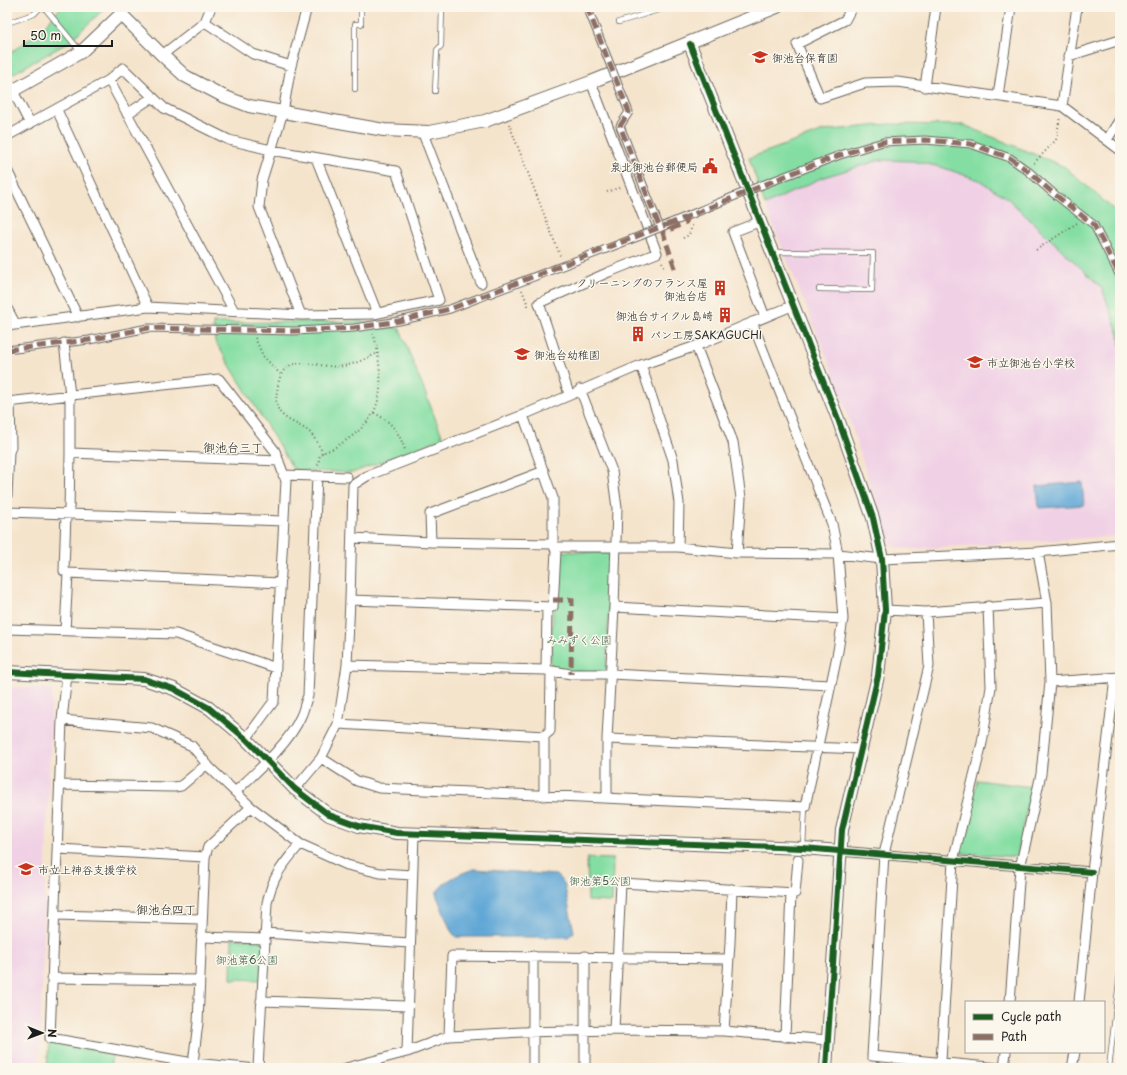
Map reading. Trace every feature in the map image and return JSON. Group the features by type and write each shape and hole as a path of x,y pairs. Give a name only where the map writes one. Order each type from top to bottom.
{"street":[{"path":"162,55 205,22 211,7"},
{"path":"301,315 259,206 262,180 283,112 292,66 307,7"},
{"path":"587,7 629,112 620,126 661,228"},
{"path":"30,124 10,93 81,52 123,10 162,55 185,76 223,96 249,106 384,130 429,132 485,121 505,114 690,44 777,7"},
{"path":"852,7 845,20 797,44 820,98 865,83 898,82 1062,106 1120,150"},
{"path":"925,87 936,7"},
{"path":"998,96 1011,7"},
{"path":"1062,106 1077,7"},
{"path":"205,22 253,54 292,66"},
{"path":"1069,56 1120,40"},
{"path":"690,44 838,419 873,518 882,559 885,610 878,676 842,830 826,1068"},
{"path":"7,136 57,110 109,80 123,68 164,108 229,140 271,150 396,171 439,300 377,313 301,315 148,307 11,326 7,308"},
{"path":"109,80 234,311"},
{"path":"569,394 539,303 609,272 657,253 629,183 592,82"},
{"path":"127,114 152,97"},
{"path":"57,110 148,307"},
{"path":"1107,140 1120,119"},
{"path":"422,131 481,283"},
{"path":"7,350 64,343 148,328 295,331 370,326 450,309 661,228 723,201 840,154 883,142 924,140 971,144 1010,158 1094,225 1120,276"},
{"path":"316,158 377,313"},
{"path":"7,170 78,317"},
{"path":"761,221 733,232 765,317"},
{"path":"295,789 321,758 338,724 347,665 352,538 352,485 367,476 523,415 580,389 641,365 696,346 794,305"},
{"path":"321,758 357,781 379,788 806,807 819,747 842,619 838,554 832,524 752,322"},
{"path":"64,343 70,395 70,453 64,570 68,573 280,583"},
{"path":"696,346 733,442 741,498 737,553"},
{"path":"641,365 672,460 679,503 678,547"},
{"path":"7,496 8,452 11,447 9,402 219,378 275,451 286,481 274,701 246,739"},
{"path":"580,389 612,471 617,508 614,607 607,739 607,797"},
{"path":"350,600 547,608 553,607 553,498 523,415"},
{"path":"70,453 279,461"},
{"path":"431,542 430,514 544,471"},
{"path":"283,475 347,477"},
{"path":"235,792 267,760 288,736 301,717 308,696 317,476"},
{"path":"7,512 284,521"},
{"path":"352,538 615,548 678,547 737,553 838,554 882,559 1038,552 1120,544"},
{"path":"1010,1001 1020,868 1041,774 1050,682 1047,603 1038,552"},
{"path":"64,630 68,573"},
{"path":"885,610 926,612 988,606 1047,603"},
{"path":"941,1061 953,861 982,743 991,687 988,606"},
{"path":"614,607 842,619"},
{"path":"338,724 544,736 550,731 547,608"},
{"path":"926,612 929,666 884,854 872,1056 941,1061 999,1068"},
{"path":"7,629 176,634 276,668"},
{"path":"347,665 549,671 830,685"},
{"path":"7,672 144,679 174,689 209,708 246,739 295,789 329,815 359,826 397,833 414,834 803,848 884,854 1020,868 1092,872"},
{"path":"67,675 62,720 50,1038 193,1063 248,1068"},
{"path":"1050,682 1117,677 1092,872 1079,1001"},
{"path":"62,720 152,728 192,746 207,764 251,807 300,844 347,865 380,873 412,875"},
{"path":"544,736 544,796"},
{"path":"607,739 861,749"},
{"path":"60,785 174,788 180,786 207,764"},
{"path":"193,1063 198,1023 201,919 205,857 208,847 251,807"},
{"path":"407,1052 409,943 414,834"},
{"path":"258,1068 266,903 271,884 281,867 300,844"},
{"path":"58,849 205,857"},
{"path":"614,1030 621,883 795,893 798,860"},
{"path":"724,1031 732,889"},
{"path":"786,1036 791,893"},
{"path":"55,915 201,919"},
{"path":"201,937 265,936 409,943"},
{"path":"449,1036 452,956 728,958"},
{"path":"533,956 533,1068"},
{"path":"585,956 585,1068"},
{"path":"53,978 199,980"},
{"path":"261,1001 407,1006"},
{"path":"346,1068 407,1052 449,1036 614,1030 724,1031 828,1040"},
{"path":"1004,1068 1006,1053"},
{"path":"1072,1068 1075,1053"}],"lane":[{"path":"7,23 34,14 41,7"},
{"path":"44,7 81,52"},
{"path":"354,89 355,24 361,24 361,7"},
{"path":"435,91 437,50 441,46 442,7"},
{"path":"648,13 649,7"},
{"path":"619,22 668,7"},
{"path":"773,252 873,253 872,290 819,289"},
{"path":"803,848 806,807"},
{"path":"1109,1068 1120,973"}],"path":[{"path":"1028,171 1056,140 1062,106"},
{"path":"505,114 563,265"},
{"path":"607,192 629,183"},
{"path":"683,238 689,235 691,230 693,220 692,215"},
{"path":"1036,250 1085,218"},
{"path":"317,476 318,459 323,453 336,447 369,423 378,404 380,390 378,353 370,326"},
{"path":"252,330 256,343 263,356 280,374"},
{"path":"323,453 308,430 291,421 279,411 276,402 280,374 286,367 307,362 342,366 356,363 378,353"},
{"path":"374,413 389,421 395,427 408,460"}],"shaded area":[{"name":"市立御池台小学校","path":"880,160 913,161 941,167 979,180 1007,198 1102,288 1119,335 1120,345 1120,536 910,549 893,547 887,535 836,380 765,205 821,178"},
{"name":"市立上神谷支援学校","path":"7,687 52,689 39,1068 7,1068"}],"green space":[{"path":"61,7 106,7 69,42 7,77 7,55 39,32"},
{"path":"890,124 964,125 1065,167 1114,210 1120,221 1120,345 1119,335 1102,288 1007,198 979,180 941,167 913,161 880,160 821,178 765,205 749,158 823,131"},
{"path":"361,321 400,329 443,438 352,473 294,470 215,341 213,323"},
{"name":"みみずく公園","path":"556,551 611,553 606,673 550,671"},
{"path":"977,780 1032,787 1017,857 959,853"},
{"name":"御池第5公園","path":"587,858 613,859 612,902 588,901"},
{"name":"御池第6公園","path":"232,938 265,939 262,980 231,979"},
{"path":"49,1040 113,1051 110,1068 47,1068"}],"water":[{"path":"1082,482 1084,505 1039,508 1037,486"},
{"path":"474,869 556,875 564,883 574,932 568,937 456,937 451,931 436,894 447,881"}],"marked path":[{"path":"587,7 629,112 620,126 660,228"},
{"path":"667,225 795,172 840,155 883,142 925,140 971,144 1010,158 1094,225 1120,276"},
{"path":"675,268 663,233 686,222 687,219"},
{"path":"7,350 89,340 148,328 295,331 354,328 399,321 450,309 671,223"},
{"path":"553,600 572,600 571,674"}],"cycle path":[{"path":"690,44 838,419 873,518 882,559 885,610 878,676 842,830 826,1068"},
{"path":"7,672 144,679 174,689 209,708 246,739 295,789 329,815 359,826 397,833 803,848 1092,872"}],"place":[{"name":"御池台保育園","path":"760,57"},
{"name":"泉北御池台郵便局","path":"710,166"},
{"name":"クリーニングのフランス屋 御池台店","path":"720,288"},
{"name":"御池台サイクル島崎","path":"725,315"},
{"name":"パン工房SAKAGUCHI","path":"638,334"},
{"name":"御池台幼稚園","path":"522,354"},
{"name":"市立御池台小学校","path":"975,362"},
{"name":"市立上神谷支援学校","path":"26,869"}],"district":[{"name":"御池台三丁","path":"233,447"},
{"name":"御池台四丁","path":"166,909"}]}
